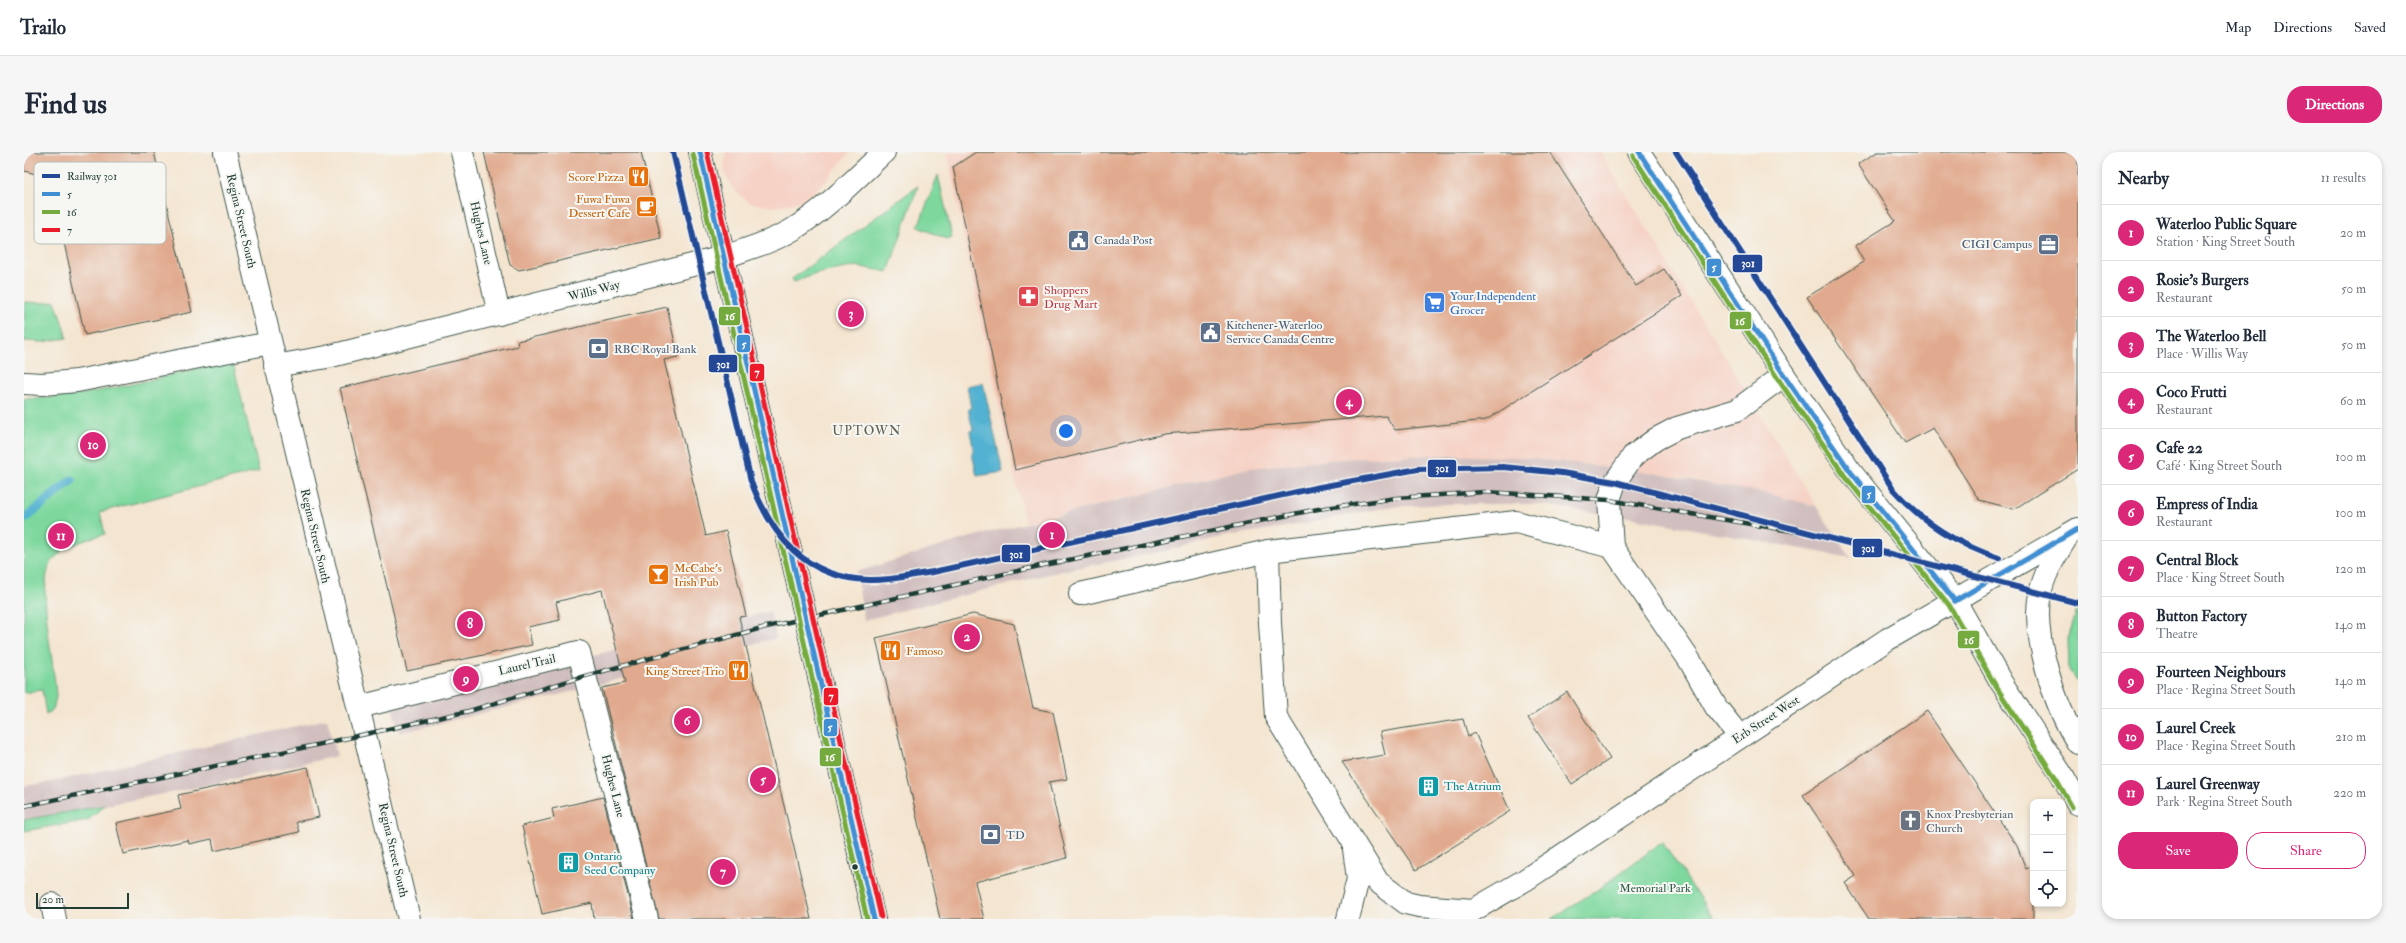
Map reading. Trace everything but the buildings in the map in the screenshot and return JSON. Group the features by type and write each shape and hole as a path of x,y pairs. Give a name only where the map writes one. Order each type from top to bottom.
{"street":[{"name":"Regina Street South","path":"225,152 326,580 359,707 409,919"},
{"name":"Hughes Lane","path":"462,152 499,314"},
{"path":"700,152 874,919"},
{"name":"Willis Way","path":"275,366 327,358 724,257 770,241 792,230 838,195 884,152"},
{"path":"1639,152 1850,472 1955,601 2001,682 2062,775 2078,804"},
{"path":"24,383 42,384 77,381 270,344"},
{"path":"1740,737 1716,707 1690,661 1612,547 1609,500 1615,482 1633,456 1656,439 1678,428 1737,410 1784,374"},
{"path":"1080,594 1268,551 1516,522 1612,547"},
{"path":"2073,532 2047,571 2038,610 2046,665 2069,729 2078,743"},
{"name":"Erb Street West","path":"1466,915 1525,880 1888,639 2073,532"},
{"path":"1268,551 1270,623 1276,717 1378,882 1406,903 1466,915"},
{"name":"Hughes Lane","path":"579,652 647,919"},
{"name":"Laurel Trail","path":"359,707 579,652"},
{"path":"1348,919 1358,879 1353,842"}],"shaded area":[{"path":"726,152 850,152 816,192 799,202 774,207 750,203 733,189 724,171"},
{"path":"947,152 1600,152 1816,506 1704,481 1641,471 1518,457 1432,455 1342,459 1249,468 1025,523 989,362"},
{"path":"1432,455 1518,457 1641,471 1764,493 1816,506 1851,558 1634,518 1535,504 1449,504 1388,507 1308,523 1221,537 1165,551 1061,571 864,620 856,572 971,537 1249,468 1342,459"},
{"path":"770,611 776,638 570,692 399,733 392,706"},
{"path":"327,719 337,756 175,792 24,820 24,786 51,782"}],"green space":[{"path":"938,175 952,237 947,239 918,227"},
{"path":"918,186 888,272 856,266 816,274 794,282 792,279"},
{"path":"55,301 67,338 42,342 24,341 25,302 42,303"},
{"path":"229,361 234,367 259,471 100,512 105,534 90,538 74,545 60,553 54,559 50,565 46,577 45,592 56,697 53,710 46,714 42,690 24,693 24,399 76,395 127,385"},
{"path":"2078,607 2078,683 2069,670 2068,638"},
{"path":"105,805 88,820 24,831 24,820"},
{"name":"Memorial Park","path":"1662,842 1714,919 1551,919 1597,890"}],"water":[{"path":"983,383 1003,472 977,476 972,453 974,452 970,431 973,430 968,409 971,408 967,386"}],"waterway":[{"path":"24,519 72,480"}],"railway":[{"path":"24,806 321,744 469,711 585,676 762,628 1044,565 1318,509 1397,498 1484,492 1503,493 1609,500 1821,536"}],"rail line":[{"name":"301","path":"673,152 751,481 769,520 781,536 794,551 809,563 827,572 846,577 869,580 901,578 1315,488 1418,469 1503,467 1562,473 1615,482 2078,603"},
{"name":"301","path":"1676,152 1893,489 1916,512 1941,531 1969,546 1999,558"}],"transit line":[{"name":"5","path":"700,152 874,919"},
{"name":"7","path":"707,152 881,917"},
{"name":"5","path":"1639,152 1784,375 1850,471 1955,601"},
{"name":"16","path":"693,154 867,919"},
{"name":"16","path":"1633,156 1778,379 1844,475 1949,605 1995,685 2056,779 2072,807"},
{"name":"5","path":"1955,601 2078,529"}],"place":[{"name":"Score Pizza","path":"639,177"},
{"name":"Fuwa Fuwa Dessert Cafe","path":"646,206"},
{"name":"Canada Post","path":"1079,240"},
{"name":"CIGI Campus","path":"2048,244"},
{"name":"Shoppers Drug Mart","path":"1028,297"},
{"name":"Your Independent Grocer","path":"1434,303"},
{"name":"The Waterloo Bell","path":"851,314"},
{"name":"Kitchener-Waterloo Service Canada Centre","path":"1211,332"},
{"name":"RBC Royal Bank","path":"598,349"},
{"name":"Coco Frutti","path":"1349,402"},
{"name":"Laurel Creek","path":"93,445"},
{"name":"Waterloo Public Square","path":"1052,535"},
{"name":"Laurel Greenway","path":"61,536"},
{"name":"McCabe's Irish Pub","path":"658,575"},
{"name":"Button Factory","path":"470,624"},
{"name":"Rosie's Burgers","path":"967,637"},
{"name":"Famoso","path":"890,651"},
{"name":"King Street Trio","path":"739,671"},
{"name":"Fourteen Neighbours","path":"466,679"},
{"name":"Empress of India","path":"687,721"},
{"name":"Cafe 22","path":"763,780"},
{"name":"The Atrium","path":"1429,786"},
{"name":"Knox Presbyterian Church","path":"1910,821"},
{"name":"TD","path":"990,835"},
{"name":"Ontario Seed Company","path":"568,863"},
{"name":"Central Block","path":"723,872"}],"district":[{"name":"UPTOWN","path":"867,431"}]}
